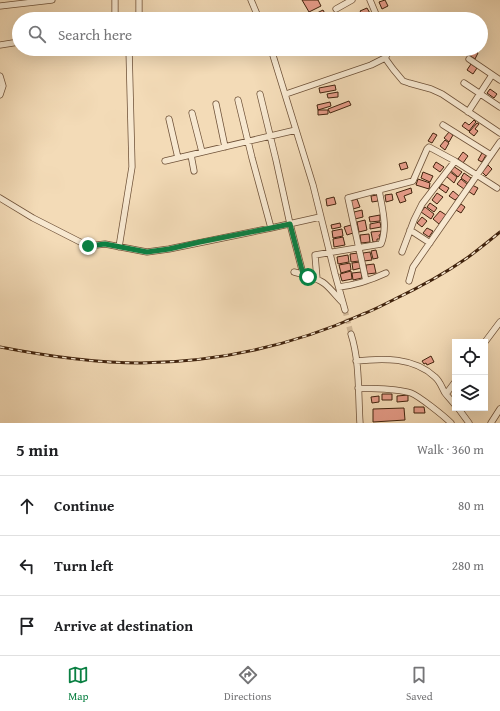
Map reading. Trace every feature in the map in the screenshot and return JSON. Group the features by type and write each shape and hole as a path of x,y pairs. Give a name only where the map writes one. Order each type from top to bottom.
{"street":[{"path":"1,0 0,5 52,0"},
{"path":"115,0 115,12"},
{"path":"139,0 139,12"},
{"path":"251,0 256,12"},
{"path":"336,9 352,0"},
{"path":"371,0 374,12"},
{"path":"0,44 12,43"},
{"path":"119,247 132,167 129,56"},
{"path":"273,56 313,185 320,217 345,307 325,284 317,279 294,272"},
{"path":"286,94 370,65 385,58 403,81 442,94 500,133"},
{"path":"469,59 500,80"},
{"path":"468,112 492,75"},
{"path":"0,76 3,86 0,95"},
{"path":"464,83 500,108"},
{"path":"260,94 303,274"},
{"path":"238,100 271,228"},
{"path":"216,104 225,147"},
{"path":"192,113 202,152"},
{"path":"169,118 178,158"},
{"path":"443,125 491,155"},
{"path":"165,161 296,130"},
{"path":"409,281 413,266 500,142"},
{"path":"366,281 348,198 413,181 429,147 455,161 497,188"},
{"path":"191,155 194,171"},
{"path":"402,252 414,220 422,204 455,161"},
{"path":"317,279 315,255 381,244 384,237 384,216 379,190"},
{"path":"0,198 32,218 88,246 105,244 147,252 169,249 320,217"},
{"path":"410,230 430,242"},
{"path":"339,287 350,286 386,273"},
{"path":"487,339 500,322"},
{"path":"351,334 355,346 360,423"},
{"path":"356,361 374,359 403,360 423,368 436,378 452,401"},
{"path":"446,394 452,386"},
{"path":"358,388 412,393 426,402 451,423"},
{"path":"491,423 498,417 500,409"},
{"path":"460,411 469,423"}],"building":[{"path":"302,0 318,0 321,6 309,12"},
{"path":"385,0 388,6 382,9 379,2"},
{"path":"367,8 369,12 361,12"},
{"path":"471,64 477,68 473,74 467,70"},
{"path":"335,85 336,90 320,93 319,88"},
{"path":"490,89 497,94 494,98 487,93"},
{"path":"338,92 338,97 328,98 327,94"},
{"path":"349,101 351,105 330,113 328,109"},
{"path":"330,102 331,106 318,110 317,105"},
{"path":"318,110 328,110 328,114 318,115"},
{"path":"474,120 476,122 469,131 462,126 465,122 469,125"},
{"path":"477,123 479,124 475,129 478,131 474,136 469,132"},
{"path":"449,132 453,135 449,142 444,138"},
{"path":"433,133 437,135 432,143 428,141"},
{"path":"445,140 449,143 445,150 440,146"},
{"path":"463,152 468,156 463,163 458,159"},
{"path":"482,153 486,155 482,162 478,160"},
{"path":"406,162 408,168 401,170 399,164"},
{"path":"436,162 444,167 440,172 433,167"},
{"path":"488,165 492,169 486,176 482,172"},
{"path":"453,166 462,172 458,177 450,170"},
{"path":"449,171 457,177 454,183 446,176"},
{"path":"423,172 433,176 430,182 421,178"},
{"path":"464,173 471,178 468,183 461,178"},
{"path":"418,179 430,183 429,189 416,185"},
{"path":"461,179 467,184 464,189 457,184"},
{"path":"442,184 449,188 446,193 439,188"},
{"path":"472,185 478,188 474,195 468,191"},
{"path":"411,188 412,193 404,196 406,201 400,203 396,193"},
{"path":"453,191 459,196 455,200 449,196"},
{"path":"437,193 443,197 437,204 432,200"},
{"path":"392,194 393,200 386,202 385,195"},
{"path":"377,195 378,201 372,202 371,196"},
{"path":"334,197 336,204 327,206 326,199"},
{"path":"357,199 360,207 353,209 350,201"},
{"path":"430,203 437,208 434,212 427,207"},
{"path":"461,204 465,207 461,213 456,210"},
{"path":"425,207 434,214 431,219 421,212"},
{"path":"362,210 363,217 355,219 354,212"},
{"path":"440,211 446,215 439,224 433,219"},
{"path":"380,215 380,221 370,222 369,217"},
{"path":"422,217 427,221 422,227 417,223"},
{"path":"365,220 367,230 359,232 357,222"},
{"path":"380,222 381,227 370,229 370,224"},
{"path":"340,223 341,227 332,229 331,225"},
{"path":"351,225 353,233 347,235 344,227"},
{"path":"427,228 433,231 429,237 423,233"},
{"path":"342,229 343,236 333,238 332,231"},
{"path":"381,231 381,234 379,235 380,239 377,239 377,242 373,242 371,232"},
{"path":"369,234 370,242 361,243 360,235"},
{"path":"343,237 345,245 334,247 333,239"},
{"path":"376,250 378,258 373,259 371,251"},
{"path":"370,252 372,260 364,261 363,253"},
{"path":"358,253 359,261 351,262 350,254"},
{"path":"348,255 349,262 338,264 337,257"},
{"path":"360,262 361,268 353,270 352,263"},
{"path":"350,263 351,270 341,273 339,265"},
{"path":"374,264 376,273 367,274 366,265"},
{"path":"351,271 352,279 342,281 340,274"},
{"path":"361,272 362,278 353,280 352,273"},
{"path":"431,356 434,362 427,365 426,363 424,364 422,361"},
{"path":"382,394 392,394 392,400 382,400"},
{"path":"408,395 408,401 397,402 397,396"},
{"path":"379,396 379,402 372,403 371,397"},
{"path":"414,407 424,407 425,413 414,413"},
{"path":"404,408 405,420 373,422 373,409"}],"tunnel":[{"path":"345,310 351,334"}],"railway":[{"path":"0,347 70,358 106,362 141,363 198,359 255,350 310,335 378,307 421,286 449,270 500,232"}],"route":[{"path":"88,246 105,244 147,252 169,249 290,224 303,274 308,277"}]}
